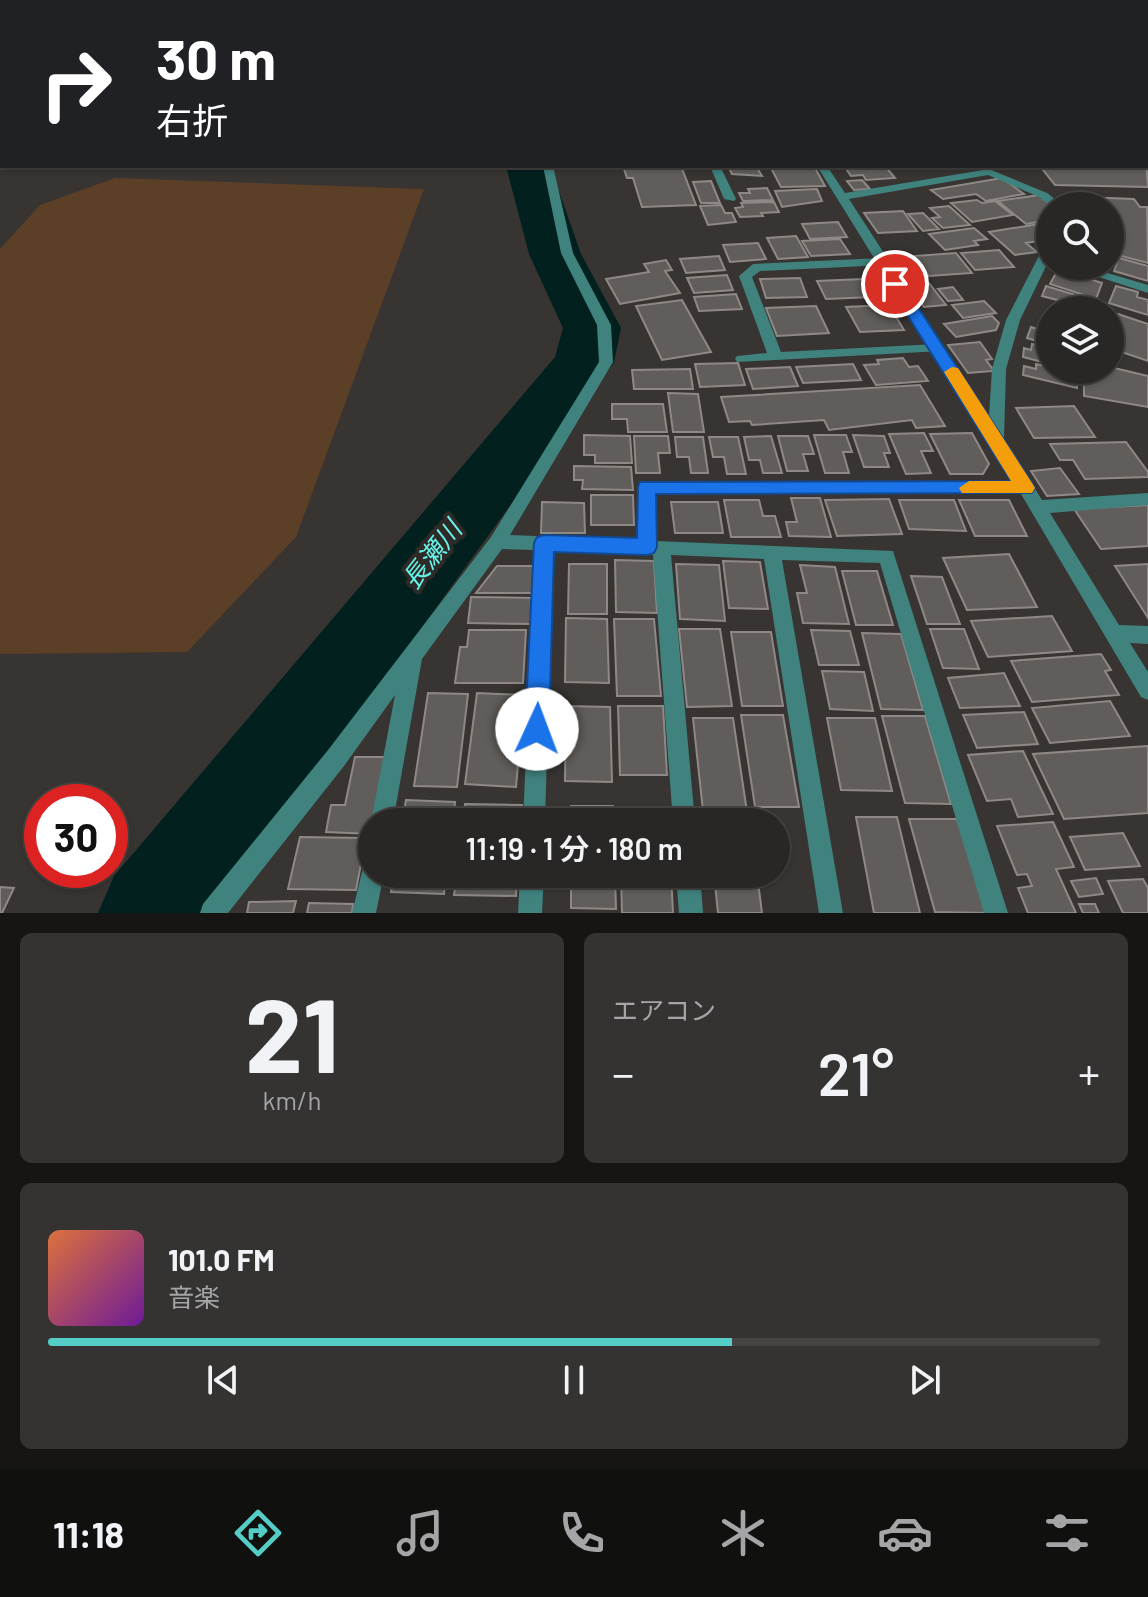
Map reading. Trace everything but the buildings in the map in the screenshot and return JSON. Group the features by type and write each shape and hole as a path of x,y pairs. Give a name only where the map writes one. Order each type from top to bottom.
{"street":[{"path":"212,913 497,542 606,362 604,325 567,253 548,168"},
{"path":"716,168 730,199"},
{"path":"823,168 996,439 1148,690"},
{"path":"840,197 988,169 1037,192"},
{"path":"775,355 745,276 757,267 882,262"},
{"path":"996,439 999,369 1013,320 1036,277"},
{"path":"1118,280 1148,289"},
{"path":"742,359 937,348"},
{"path":"682,808 647,487 1025,488"},
{"path":"1037,507 1148,499"},
{"path":"497,542 887,556 996,913"},
{"path":"535,808 544,543"},
{"path":"772,552 831,913"},
{"path":"1113,633 1148,635"},
{"path":"385,808 413,654"},
{"path":"364,913 369,888"},
{"path":"530,913 531,888"},
{"path":"689,888 691,913"}],"shaded area":[{"path":"115,178 424,189 296,537 187,652 0,654 0,249 40,205"}],"waterway":[{"name":"長瀬川","path":"151,913 584,362 592,328 555,254 529,168"}],"slow traffic":[{"path":"952,372 1025,488 969,488"}],"route":[{"path":"537,729 544,543 647,547 647,487 1025,488 895,284"}]}
